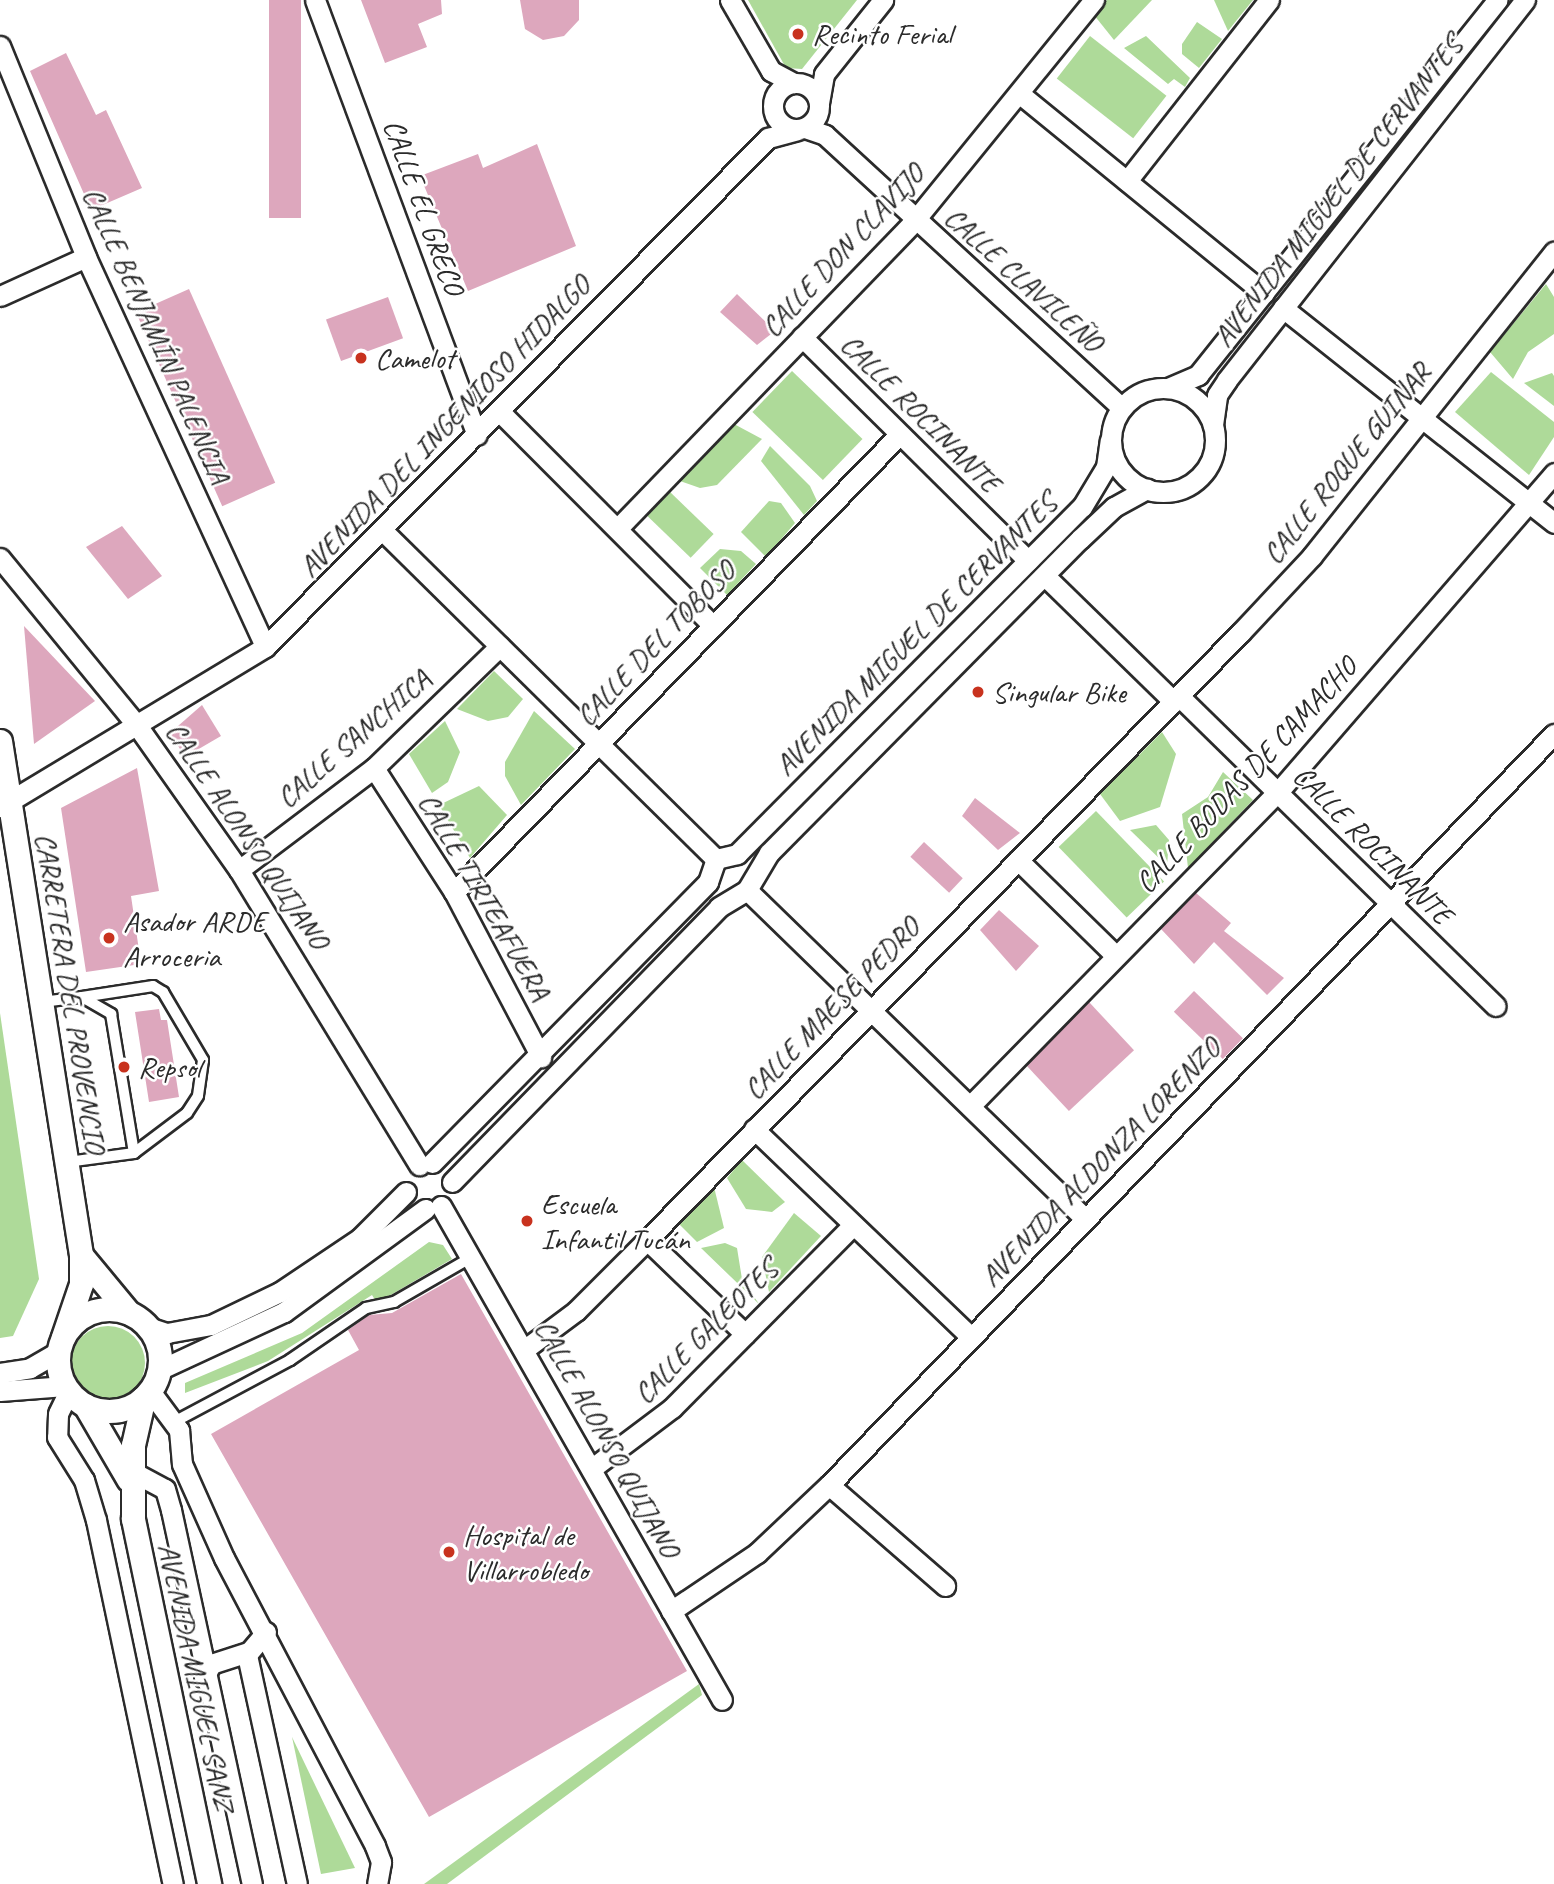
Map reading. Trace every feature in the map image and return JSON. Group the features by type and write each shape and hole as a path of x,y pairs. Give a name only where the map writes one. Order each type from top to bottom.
{"street":[{"name":"CALLE EL GRECO","path":"315,0 477,435"},
{"path":"730,0 771,71 773,107 768,138 801,129 819,107"},
{"path":"825,135 819,107 824,74 883,0"},
{"name":"CALLE DON CLAVIJO","path":"618,528 915,220 1094,0"},
{"path":"1127,181 1269,0"},
{"name":"AVENIDA MIGUEL DE CERVANTES","path":"1168,388 1198,375 1497,0"},
{"name":"AVENIDA MIGUEL DE CERVANTES","path":"1213,425 1217,395 1525,0"},
{"name":"CALLE BENJAMÍN PALENCIA","path":"0,46 86,257 265,647"},
{"path":"771,71 798,83 819,107"},
{"path":"773,107 798,83 824,74"},
{"path":"1020,94 1264,293"},
{"name":"CALLE CLAVILEÑO","path":"773,107 801,129 825,135 1122,408"},
{"name":"AVENIDA DEL INGENIOSO HIDALGO","path":"4,804 265,647 383,531 768,138"},
{"name":"CALLE ROQUE GUINAR","path":"1176,699 1312,556 1554,252"},
{"path":"0,296 86,257"},
{"path":"1283,308 1554,523"},
{"name":"CALLE ROCINANTE","path":"802,337 1028,561"},
{"path":"1168,388 1193,397 1213,425 1211,460 1195,481 1180,489 1147,489 1120,471 1110,440 1122,408 1138,395 1168,388"},
{"path":"500,412 713,626"},
{"name":"CALLE DEL TOBOSO","path":"454,892 899,435"},
{"name":"AVENIDA MIGUEL DE CERVANTES","path":"737,854 1028,561 1097,486 1110,440"},
{"name":"CALLE BODAS DE CAMACHO","path":"970,1106 1278,792 1554,473"},
{"name":"AVENIDA MIGUEL DE CERVANTES","path":"433,1207 452,1182 745,886 1045,576 1114,507 1147,489"},
{"path":"383,531 601,741 716,859"},
{"name":"CALLE ALONSO QUIJANO","path":"0,558 136,724 239,870 426,1164 452,1182"},
{"name":"CALLE ROCINANTE","path":"1045,576 1278,792 1392,907 1496,1006"},
{"name":"CALLE SANCHICA","path":"239,870 374,768 500,646"},
{"name":"CALLE MAESE PEDRO","path":"525,1349 576,1311 1176,699"},
{"name":"AVENIDA ALDONZA LORENZO","path":"671,1611 757,1553 829,1485 1084,1218 1392,907 1554,734"},
{"name":"CARRETERA DEL PROVENCIO","path":"0,741 4,804 81,1255 81,1284 61,1345"},
{"name":"CALLE TIRTEAFUERA","path":"374,768 454,892 541,1057"},
{"path":"716,859 737,854 745,886 1084,1218"},
{"path":"148,1327 187,1331 268,1298 360,1238 406,1192 408,1177 426,1164 541,1057 708,882 716,859"},
{"path":"1018,860 1116,956"},
{"path":"708,882 745,886"},
{"path":"754,1129 852,1226 971,1337"},
{"name":"CALLE ALONSO QUIJANO","path":"406,1192 433,1207 472,1256 722,1700"},
{"path":"0,1391 73,1394 113,1411 151,1386 294,1306 433,1207"},
{"name":"CALLE GALEOTES","path":"592,1469 654,1423 852,1226"},
{"path":"647,1240 745,1334"},
{"path":"81,1255 129,1313 148,1327 158,1345 151,1386 174,1422 182,1464 207,1524 266,1632 375,1846 381,1862 377,1884"},
{"path":"0,1373 30,1368 61,1345 88,1313 129,1313"},
{"path":"61,1345 73,1394"},
{"name":"AVENIDA MIGUEL SANZ","path":"151,1386 130,1476 140,1565 209,1884"},
{"path":"73,1394 58,1414 57,1437 84,1480 96,1520 173,1884"},
{"name":"AVENIDA MIGUEL SANZ","path":"73,1394 130,1476"},
{"path":"130,1476 165,1489 204,1678 250,1879"},
{"path":"829,1485 946,1586"},
{"path":"204,1678 211,1664 248,1652 266,1632"},
{"path":"248,1652 297,1884"}],"lane":[{"path":"40,1003 153,986 163,992 203,1060 198,1096 187,1113 134,1153 66,1162"},
{"path":"82,997 111,1014 134,1153"},
{"path":"174,1422 290,1360 366,1308 394,1302 472,1256"}],"green space":[{"name":"Recinto Ferial","path":"748,0 857,0 802,69 786,68"},
{"path":"1107,0 1152,0 1114,40 1094,15"},
{"path":"1214,0 1253,0 1228,31"},
{"path":"1197,22 1222,39 1199,68 1182,54 1182,44"},
{"path":"1090,36 1166,96 1133,138 1057,79"},
{"path":"1146,36 1190,78 1185,87 1174,79 1168,84 1124,48"},
{"path":"1546,284 1554,297 1554,334 1528,352 1513,379 1490,352"},
{"path":"792,371 862,439 823,480 752,412"},
{"path":"1491,372 1554,422 1554,437 1529,475 1455,412"},
{"path":"1552,373 1554,376 1554,406 1524,383"},
{"path":"734,424 762,439 717,485 700,488 680,481"},
{"path":"770,446 810,486 817,501 804,515 761,461"},
{"path":"669,491 714,534 691,558 646,515"},
{"path":"769,501 781,503 795,523 766,557 741,532"},
{"path":"720,549 741,551 756,564 727,595 700,568"},
{"path":"494,671 523,699 508,717 488,721 457,709"},
{"path":"534,711 575,749 521,805 505,776 505,762"},
{"path":"445,721 460,752 448,782 432,793 409,754"},
{"path":"1162,732 1176,754 1160,807 1120,821 1100,794"},
{"path":"1223,772 1253,800 1188,868 1182,814 1208,797"},
{"path":"479,786 507,815 470,858 439,805"},
{"path":"1096,811 1164,881 1127,918 1059,847"},
{"path":"1156,825 1169,840 1167,866 1130,830"},
{"path":"0,1013 39,1279 13,1336 0,1338"},
{"path":"742,1160 785,1202 772,1212 746,1209 727,1178"},
{"path":"714,1187 724,1228 697,1242 679,1224"},
{"path":"794,1213 821,1236 769,1292 762,1257"},
{"path":"429,1242 443,1245 452,1259 377,1303 372,1295 268,1361 185,1393 185,1383 302,1333"},
{"path":"725,1243 737,1248 742,1279 759,1304 701,1248"},
{"path":"108,1326 122,1329 134,1337 142,1349 145,1363 142,1377 134,1389 122,1397 108,1400 94,1397 82,1389 74,1377 71,1363 74,1349 82,1337 94,1329"},
{"path":"699,1684 702,1695 447,1884 424,1884"},
{"path":"292,1737 355,1868 321,1874"}],"building":[{"path":"269,0 301,0 301,218 269,218"},
{"path":"361,0 441,0 442,14 418,24 427,47 385,63"},
{"path":"520,0 579,0 579,20 564,36 543,40 525,29"},
{"path":"66,53 96,115 106,110 142,188 91,210 30,71"},
{"path":"537,144 576,246 468,291 420,176 478,154 483,168"},
{"path":"189,289 275,483 222,506 136,313"},
{"path":"737,294 775,331 757,345 720,312"},
{"path":"388,297 403,338 341,361 326,320"},
{"path":"122,526 162,576 128,599 86,547"},
{"path":"24,626 95,701 34,744"},
{"path":"202,705 221,736 185,757 170,733"},
{"path":"137,768 159,891 131,896 141,964 86,972 61,808"},
{"path":"975,798 1020,833 998,850 962,816"},
{"path":"924,842 963,878 949,893 910,857"},
{"path":"1196,893 1231,923 1224,931 1284,978 1267,995 1214,942 1194,964 1161,929"},
{"path":"999,910 1039,946 1016,971 980,930"},
{"path":"1194,991 1243,1038 1223,1059 1174,1012"},
{"path":"1089,1002 1134,1050 1069,1111 1024,1063"},
{"path":"159,1009 161,1020 167,1020 179,1097 149,1102 135,1012"},
{"name":"Hospital de Villarrobledo","path":"461,1274 687,1671 429,1817 211,1434 359,1350 348,1330 369,1315 392,1313"}],"place":[{"name":"Recinto Ferial","path":"798,34"},
{"name":"Camelot","path":"361,358"},
{"name":"Singular Bike","path":"978,692"},
{"name":"Asador ARDE Arroceria","path":"109,938"},
{"name":"Repsol","path":"124,1067"},
{"name":"Escuela Infantil Tucán","path":"527,1221"},
{"name":"Hospital de Villarrobledo","path":"449,1552"}]}
